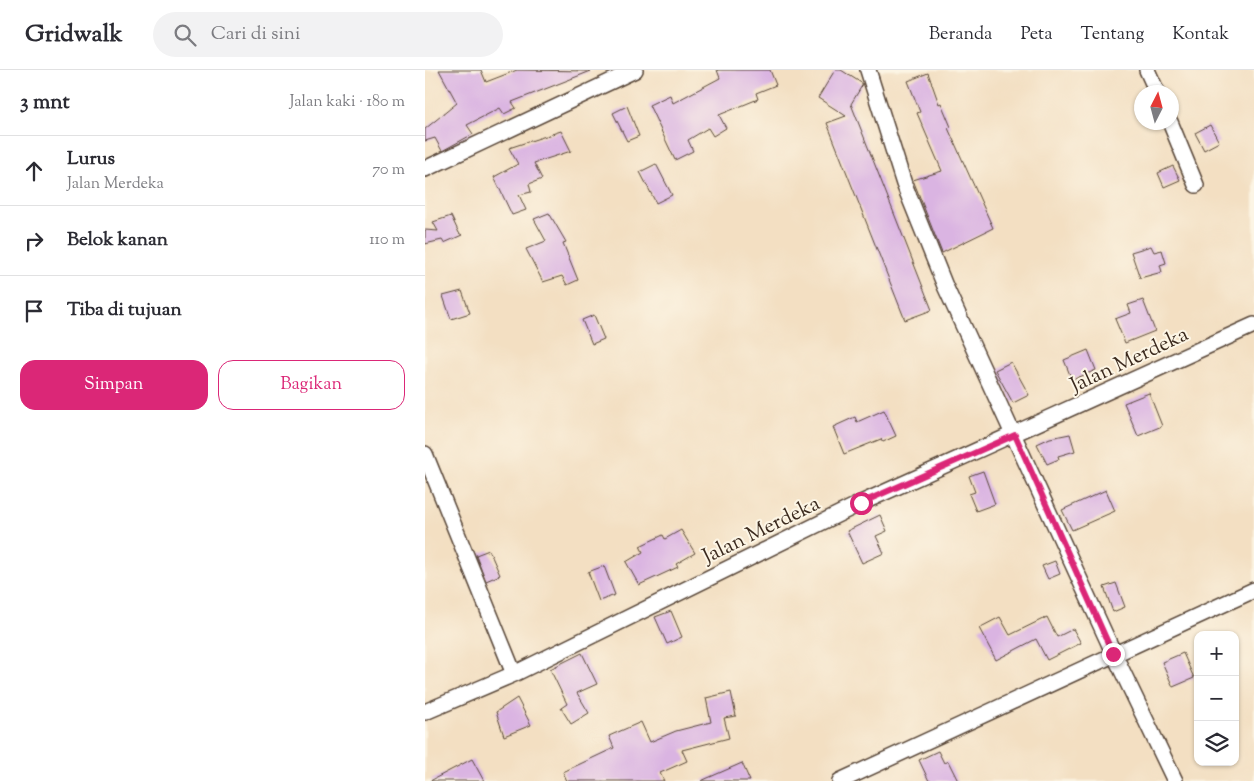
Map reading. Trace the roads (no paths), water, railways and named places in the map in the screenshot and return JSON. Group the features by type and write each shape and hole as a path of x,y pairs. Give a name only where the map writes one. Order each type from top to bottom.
{"street":[{"path":"425,169 635,70"},
{"path":"868,70 904,184 945,286 1015,435 1113,654 1175,781"},
{"path":"1147,70 1154,85"},
{"path":"1173,130 1196,185"},
{"name":"Jalan Merdeka","path":"425,712 514,674 861,503 1015,435 1254,325"},
{"path":"425,454 514,674"},
{"path":"840,781 1254,590"}]}
